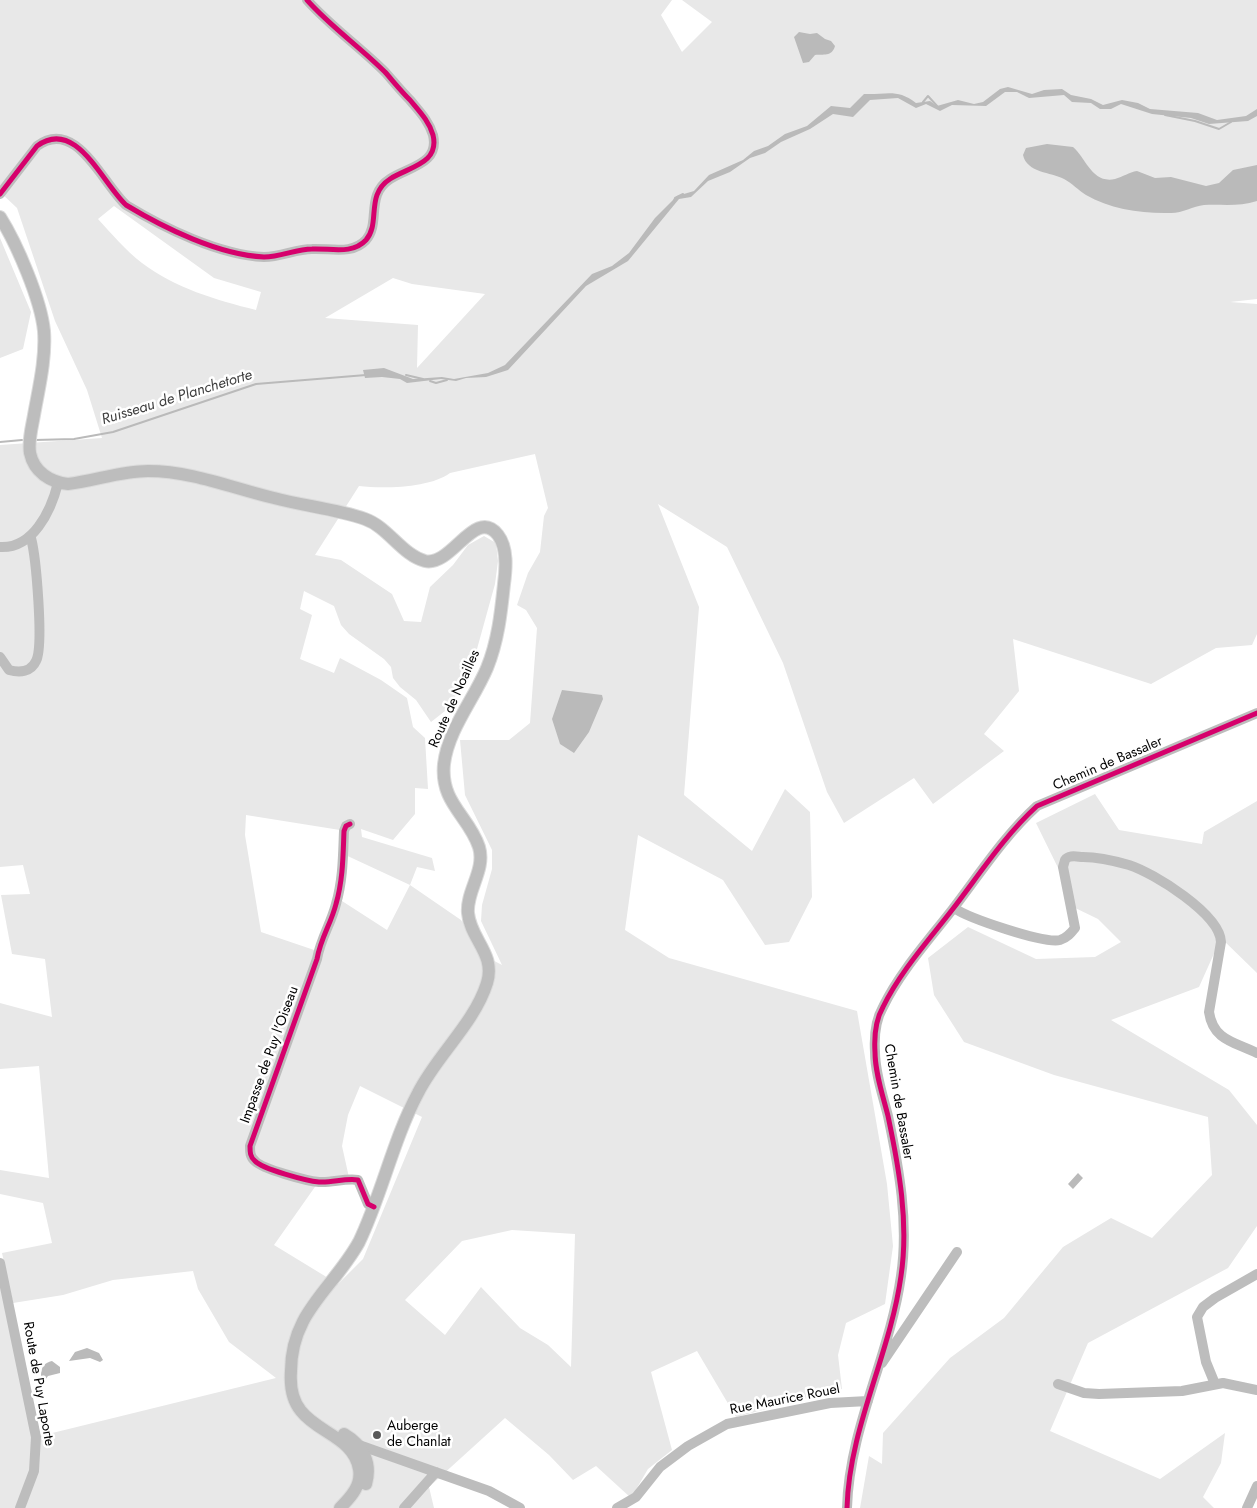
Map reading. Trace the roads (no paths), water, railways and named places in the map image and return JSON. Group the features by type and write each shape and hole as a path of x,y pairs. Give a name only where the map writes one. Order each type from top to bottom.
{"main road":[{"path":"0,217 33,290 44,330 42,372 30,436 30,452 38,469 46,477 58,483"},
{"name":"Route de Noailles","path":"58,483 76,483 137,471 200,477 273,498 367,520 384,530 416,557 427,561 435,561 444,557 470,532 479,528 489,528 500,540 506,566 497,635 485,671 447,751 444,765 445,787 450,801 477,842 480,851 480,865 467,910 469,921 486,954 489,974 481,998 416,1095 402,1127 374,1207 353,1253 312,1303 299,1327 291,1359 292,1393 301,1412 319,1427 349,1447 354,1453 365,1457"},
{"path":"292,1393 309,1413 365,1457"},
{"path":"340,1508 356,1488 365,1457"},
{"path":"346,1508 363,1491 365,1457"}],"street":[{"path":"0,194 38,146 45,140 62,138 78,146 114,194 126,206 215,248 262,256 279,256 310,249 352,249 360,245 368,239 372,230 374,202 379,190 389,179 418,166 430,155 433,148 432,132 426,119 384,72 306,0"},
{"path":"0,657 9,670 18,672 28,670 36,663 39,654 38,605 31,538 58,483"},
{"path":"0,547 20,544 31,538"},
{"name":"Chemin de Bassaler","path":"847,1508 850,1466 900,1284 905,1226 897,1159 875,1054 875,1027 882,1007 908,967 1021,821 1037,806 1257,713"},
{"name":"Impasse de Puy l'Oiseau","path":"350,824 346,826 344,831 342,874 336,905 321,939 317,959 250,1146 251,1155 255,1161 263,1166 319,1182 348,1179 358,1180 368,1204 374,1207"},
{"path":"954,908 976,920 1047,940 1060,940 1069,936 1075,928 1063,867 1065,860 1070,856 1092,857 1137,868 1176,891 1214,923 1220,934 1209,1012 1214,1031 1222,1038 1257,1053"},
{"path":"876,1372 957,1252"},
{"name":"Route de Puy Laporte","path":"0,1263 36,1437 34,1471 20,1508"},
{"path":"1215,1384 1206,1362 1197,1317 1203,1307 1215,1298 1257,1274"},
{"path":"1058,1384 1084,1393 1115,1394 1182,1392 1223,1383 1257,1390"},
{"name":"Rue Maurice Rouel","path":"617,1508 636,1497 667,1462 688,1446 727,1424 830,1403 868,1400"},
{"path":"365,1457 388,1456 489,1491 520,1508"},
{"path":"404,1508 436,1472"},
{"path":"1247,1508 1257,1486"}],"waterway":[{"name":"Ruisseau de Planchetorte","path":"923,102 928,96 938,107"},
{"name":"Ruisseau de Planchetorte","path":"1165,115 1195,121 1219,129 1231,122"},
{"name":"Ruisseau de Planchetorte","path":"673,203 675,198 683,194"},
{"name":"Ruisseau de Planchetorte","path":"35,440 74,439 113,432 256,384 366,375"},
{"name":"Ruisseau de Planchetorte","path":"406,375 423,379"},
{"name":"Ruisseau de Planchetorte","path":"430,381 436,383 447,380"},
{"name":"Ruisseau de Planchetorte","path":"0,442 22,440"}],"place":[{"name":"Auberge de Chanlat","path":"377,1435"}]}
